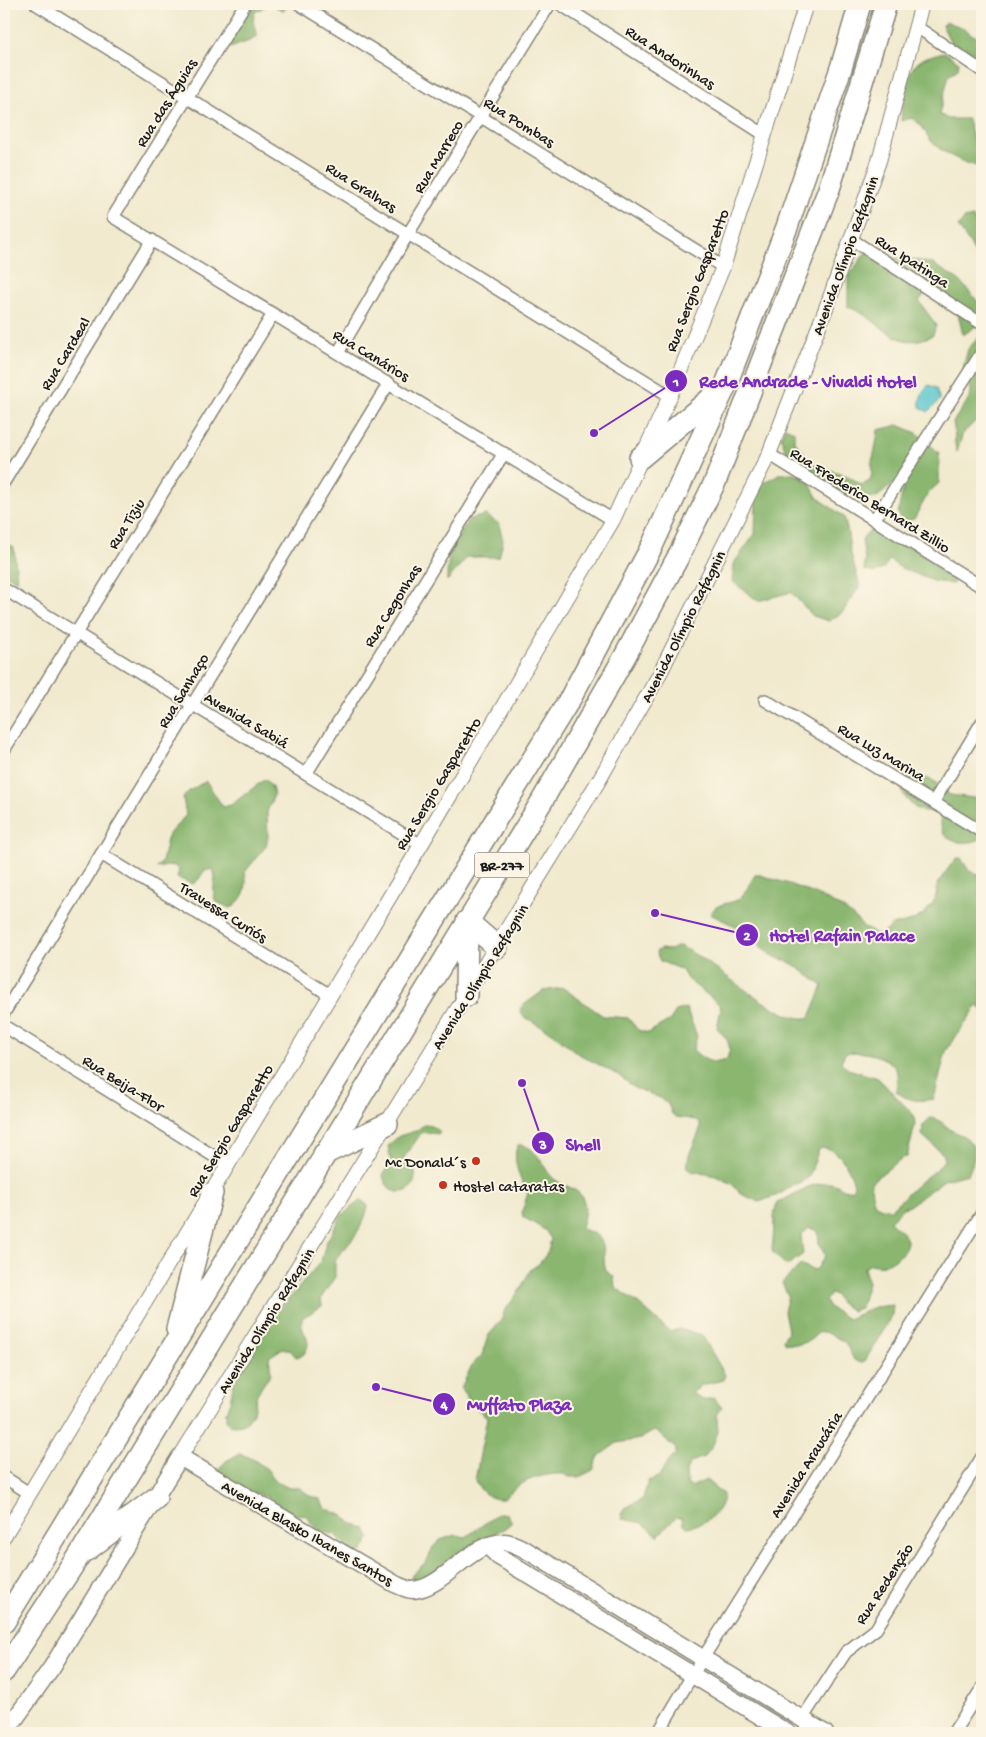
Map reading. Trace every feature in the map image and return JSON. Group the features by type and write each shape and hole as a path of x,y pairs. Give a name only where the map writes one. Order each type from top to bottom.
{"highway":[{"name":"BR-277","path":"4,1622 571,697 652,546 725,387 787,227 841,68 860,4"},
{"name":"BR-277","path":"4,1671 78,1556 467,921 542,802 620,664 716,482 829,189 886,4"},
{"path":"640,458 725,387"},
{"path":"467,921 496,947"},
{"path":"466,996 467,921"},
{"path":"324,1154 387,1124"},
{"path":"172,1349 212,1193"},
{"path":"78,1556 156,1498"}],"main road":[{"name":"Avenida Olímpio Rafagnin","path":"5,1733 52,1667 180,1457"},
{"name":"Avenida Blasko Ibanes Santos","path":"180,1457 394,1584 411,1590 428,1586 468,1555 488,1546"},
{"path":"488,1546 506,1542 526,1550 825,1733"},
{"path":"488,1546 500,1557 788,1733"}],"street":[{"name":"Rua Gralhas","path":"36,4 670,396"},
{"name":"Rua das Águias","path":"113,217 245,4"},
{"name":"Rua Pombas","path":"299,4 722,267"},
{"name":"Rua Marreco","path":"338,353 408,234 550,4"},
{"name":"Rua Andorinhas","path":"560,4 765,135"},
{"name":"Rua Sergio Gasparetto","path":"4,1536 212,1193 613,520 670,396 722,267 806,4"},
{"name":"Avenida Olímpio Rafagnin","path":"180,1457 598,782 658,677 769,454 879,161 922,4"},
{"path":"917,27 982,71"},
{"name":"Rua Canários","path":"113,217 613,520"},
{"name":"Rua Ipatinga","path":"851,239 982,324"},
{"name":"Rua Cardeal","path":"4,482 152,240"},
{"name":"Rua Tiziu","path":"4,750 273,314"},
{"path":"874,520 982,352"},
{"name":"Rua Sanhaço","path":"4,1013 389,384"},
{"name":"Rua Cegonhas","path":"306,774 504,453"},
{"name":"Rua Frederico Bernard Zillio","path":"769,454 982,587"},
{"name":"Avenida Sabiá","path":"4,589 421,844"},
{"name":"Rua Luz Marina","path":"765,700 934,801 982,832"},
{"path":"934,801 982,722"},
{"name":"Travessa Curiós","path":"101,854 330,995"},
{"name":"Rua Beija-Flor","path":"4,1026 228,1165"},
{"name":"Avenida Araucária","path":"658,1733 692,1674 982,1213"},
{"name":"Rua Redenção","path":"802,1718 846,1652 876,1629 982,1457"},
{"path":"4,1477 30,1493"},
{"path":"953,1733 982,1688"}],"green space":[{"path":"253,4 270,4 255,12 254,24 258,35 252,40 230,48 228,39"},
{"path":"270,4 288,4 284,11"},
{"path":"946,22 962,27 974,36 982,37 982,56 951,43 942,25"},
{"path":"944,52 959,62 958,69 949,75 939,114 948,119 968,119 973,139 982,146 982,172 981,167 963,161 939,148 931,141 916,121 911,118 901,121 903,95 912,70 917,63 925,58"},
{"path":"973,217 981,235 982,269 970,244 958,227 964,219"},
{"path":"866,252 883,260 903,257 933,264 959,280 979,303 982,303 982,322 963,335 958,314 926,292 919,301 936,325 933,335 920,340 908,341 889,333 860,312 848,307 848,277"},
{"path":"982,334 982,419 979,418 963,433 957,452 953,423 971,393 963,368 968,349"},
{"path":"898,425 917,433 939,453 939,483 929,492 914,519 902,522 898,513 904,483 892,485 876,498 844,495 795,465 781,437 785,427 794,431 794,440 812,463 850,477 862,485 870,481 878,430"},
{"path":"779,474 795,474 809,482 817,497 844,517 850,551 860,586 842,613 829,621 813,616 791,592 758,601 732,581 734,563 755,534 756,500 763,483"},
{"path":"486,515 499,524 503,541 499,557 467,557 447,581 450,556 460,534 469,519"},
{"path":"869,531 892,535 914,546 955,574 953,584 933,581 901,568 889,560 883,569 874,573 864,570 865,560 862,539"},
{"path":"4,542 14,547 17,581 4,573"},
{"path":"920,776 934,781 950,795 982,799 982,838 968,842 952,840 943,832 941,813 921,810 909,802 901,786 908,778"},
{"path":"265,779 272,787 274,795 267,812 268,837 266,846 245,872 246,883 244,893 235,905 231,908 216,902 214,897 215,877 213,869 204,871 193,884 177,878 179,870 173,865 157,868 162,862 168,835 186,815 183,798 189,791 206,781 223,807 231,805"},
{"path":"956,858 961,858 969,871 982,876 982,1009 977,1006 946,1051 934,1099 914,1100 900,1095 896,1091 897,1072 889,1061 882,1058 866,1053 851,1052 845,1053 841,1062 848,1069 878,1078 914,1115 915,1125 907,1157 902,1158 871,1182 874,1202 877,1205 885,1209 891,1209 938,1168 944,1160 944,1155 922,1135 923,1125 930,1118 939,1120 969,1141 974,1150 972,1165 968,1174 944,1180 909,1206 903,1208 890,1221 905,1236 906,1247 900,1255 887,1264 871,1264 864,1268 868,1282 861,1307 853,1311 840,1303 835,1295 831,1293 825,1301 830,1308 848,1319 874,1307 893,1305 892,1315 865,1361 861,1363 854,1360 845,1342 825,1332 818,1333 803,1343 794,1345 785,1343 783,1340 788,1331 784,1311 788,1296 782,1283 801,1264 812,1270 817,1269 825,1255 819,1244 818,1231 809,1228 801,1235 803,1254 787,1266 773,1253 775,1208 777,1203 809,1187 822,1183 833,1183 846,1190 852,1190 854,1185 847,1166 832,1151 819,1149 809,1177 778,1195 759,1202 741,1194 732,1184 716,1176 691,1171 687,1168 687,1162 699,1133 700,1123 696,1120 676,1117 672,1114 668,1104 660,1098 635,1088 618,1075 577,1053 554,1034 523,1016 520,1012 521,1007 543,991 563,988 603,1016 628,1018 638,1030 648,1033 670,1020 676,1011 686,1008 697,1036 693,1050 709,1061 722,1061 727,1059 730,1049 727,1039 717,1028 721,1008 719,1004 687,979 682,970 660,961 656,952 660,949 670,950 679,946 782,1012 798,1018 810,1017 823,986 793,964 773,956 733,925 710,914 713,910 721,905 737,900 745,892 755,875 760,875 825,899 845,910 864,927 881,934 894,924 902,924 918,918 930,907 937,892 937,884"},
{"path":"424,1125 429,1125 438,1130 439,1134 422,1132 403,1159 414,1166 415,1176 413,1184 403,1192 397,1192 386,1183 383,1175 391,1161 388,1146 399,1136 416,1131"},
{"path":"518,1145 530,1148 555,1180 574,1190 582,1197 585,1208 581,1229 591,1232 601,1240 606,1271 614,1277 615,1287 640,1305 670,1332 679,1329 702,1335 725,1375 723,1380 702,1385 692,1393 702,1400 714,1398 722,1408 717,1415 718,1432 712,1447 704,1457 691,1462 686,1471 687,1484 691,1487 706,1480 723,1494 722,1501 716,1512 700,1524 687,1527 683,1523 683,1518 676,1517 658,1536 643,1523 622,1519 621,1514 625,1508 643,1499 648,1481 660,1476 664,1467 676,1454 676,1449 659,1433 654,1431 640,1439 617,1443 599,1456 593,1470 579,1477 569,1477 565,1474 540,1476 524,1482 504,1499 487,1495 475,1481 487,1417 471,1404 461,1388 472,1365 482,1355 488,1336 501,1321 504,1312 519,1291 531,1269 539,1264 548,1252 551,1239 545,1230 523,1217 522,1212 528,1193 517,1169 515,1156"},
{"path":"361,1200 368,1206 366,1214 355,1235 335,1260 335,1277 321,1298 322,1306 302,1318 303,1329 308,1341 307,1350 303,1355 296,1357 291,1351 283,1348 269,1357 271,1373 257,1394 253,1412 246,1423 230,1426 226,1419 226,1411 230,1402 233,1385 270,1322 321,1261 326,1243 341,1216"},
{"path":"239,1454 250,1457 267,1469 275,1481 289,1488 300,1488 310,1496 320,1499 325,1508 344,1516 351,1523 366,1529 370,1538 362,1552 352,1551 335,1534 318,1530 308,1516 298,1515 280,1508 265,1496 237,1488 216,1472 226,1461"},
{"path":"499,1513 507,1514 512,1522 505,1528 471,1546 419,1584 413,1582 411,1576 427,1561 433,1547 440,1540 456,1535 466,1537"}],"water":[{"path":"929,385 936,388 940,400 928,412 920,407 920,404 923,392"}],"place":[{"name":"Rede Andrade - Vivaldi Hotel","path":"594,433"},
{"name":"Hotel Rafain Palace","path":"655,913"},
{"name":"Shell","path":"522,1083"},
{"name":"Mc Donald´s","path":"476,1161"},
{"name":"Hostel cataratas","path":"443,1185"},
{"name":"Muffato Plaza","path":"376,1387"}]}
